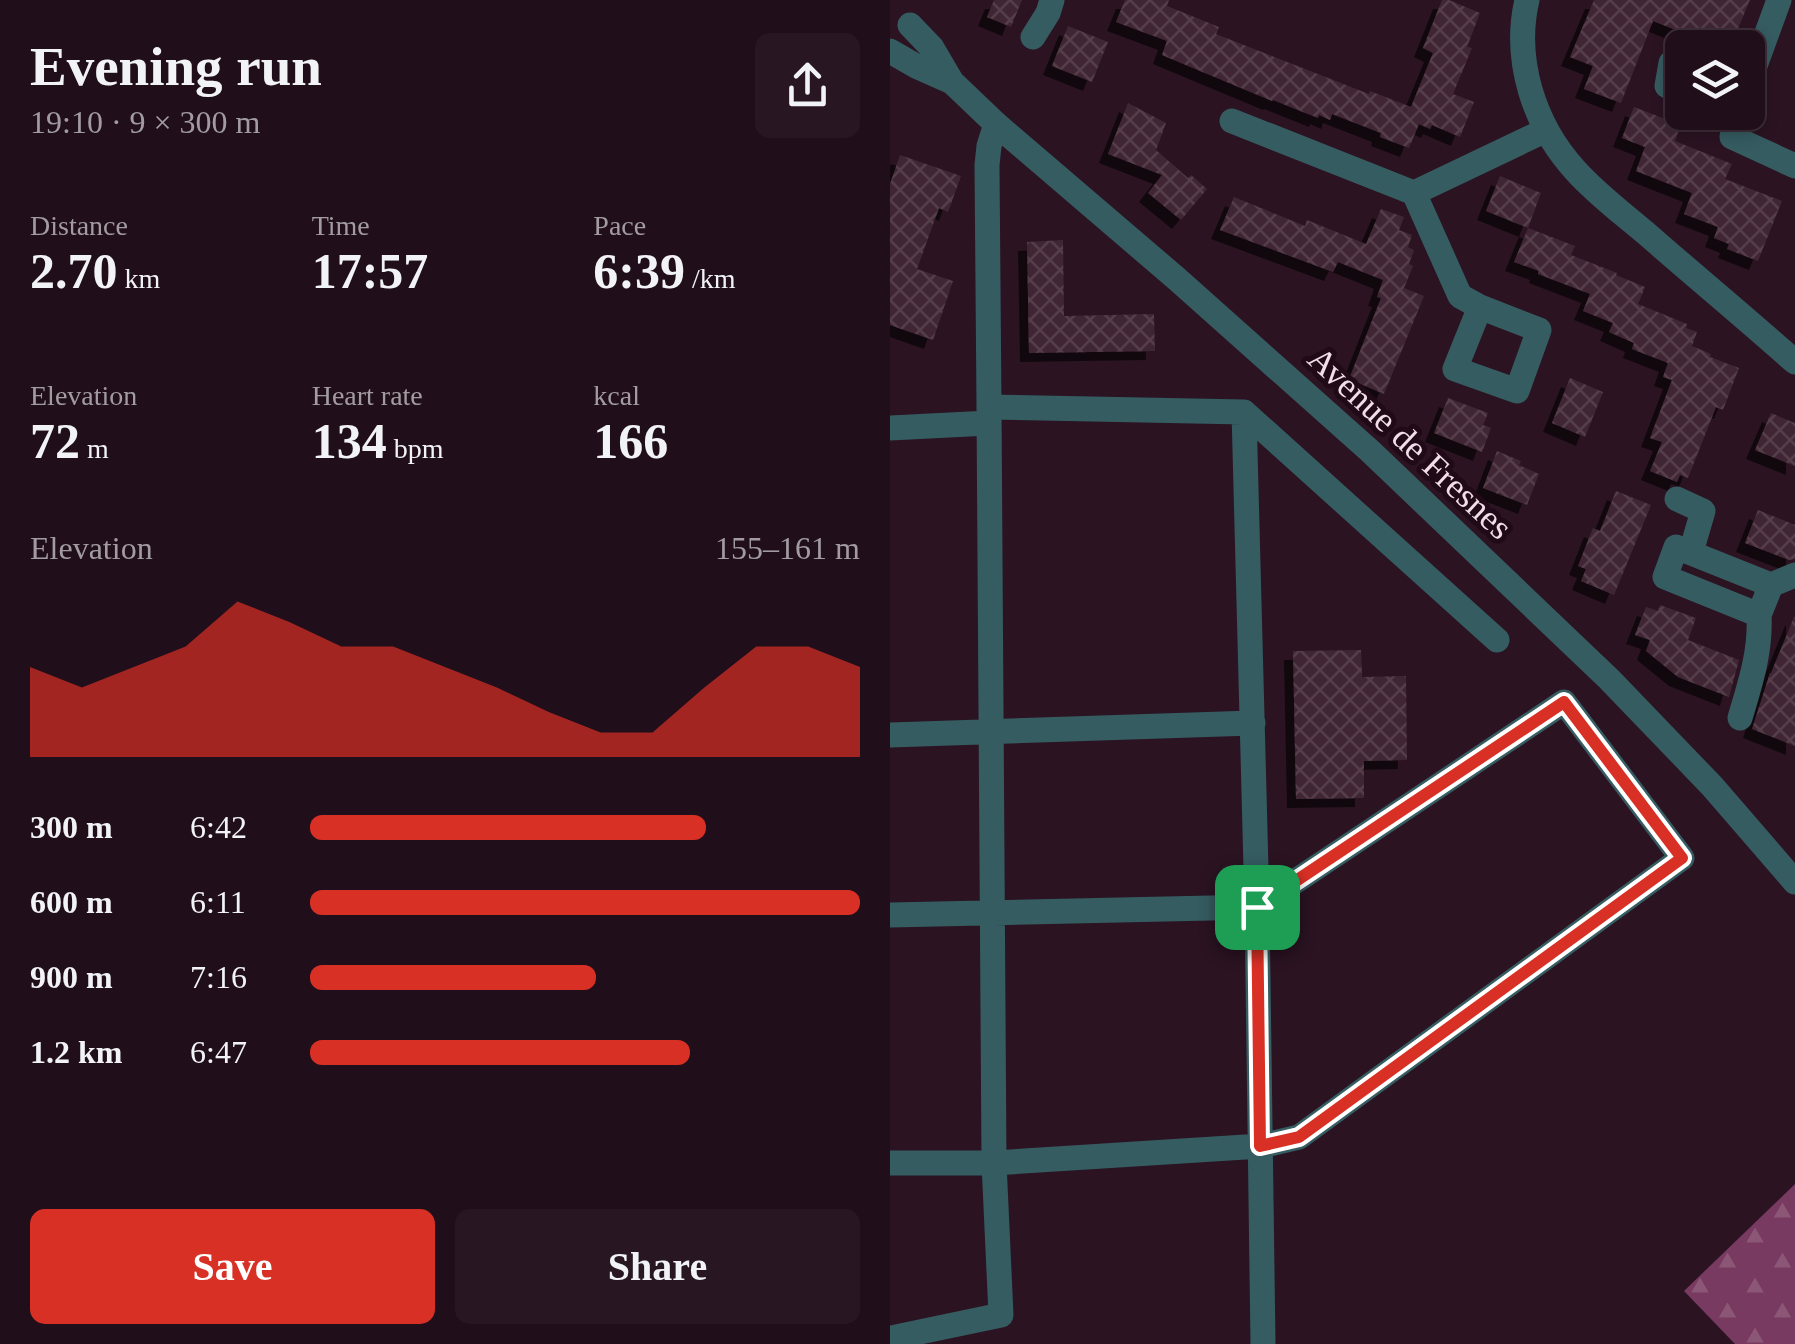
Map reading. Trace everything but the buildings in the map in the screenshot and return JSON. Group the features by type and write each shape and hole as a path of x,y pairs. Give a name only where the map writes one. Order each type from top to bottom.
{"street":[{"path":"1033,37 1052,0"},
{"path":"1527,0 1523,52 1527,78 1546,130 1576,171 1795,362"},
{"path":"1765,39 1780,0"},
{"path":"890,50 900,41 910,13"},
{"name":"Avenue de Fresnes","path":"910,13 952,82 1370,451 1609,679 1712,786 1795,882"},
{"name":"Avenue de Fresnes","path":"890,50 952,82"},
{"path":"1232,121 1414,193 1460,296 1480,307"},
{"path":"892,1344 892,1338 1001,1315 994,1163 989,415 988,165 996,124"},
{"path":"1414,193 1546,130"},
{"path":"1748,130 1795,166"},
{"path":"1244,412 1263,1344"},
{"path":"890,428 989,415 1244,412 1497,640"},
{"path":"1677,499 1704,512 1690,552"},
{"path":"1740,718 1756,667 1759,615 1783,580 1676,547 1664,577 1759,615"},
{"path":"890,916 1257,907 1564,702 1682,858 1299,1137 1260,1146 994,1163 890,1163"},
{"path":"890,736 1253,723"}],"green space":[{"path":"1795,1184 1795,1344 1735,1344 1684,1291"}],"route":[{"path":"1564,702 1682,858 1299,1137 1260,1146 1257,907 1564,702"}]}
